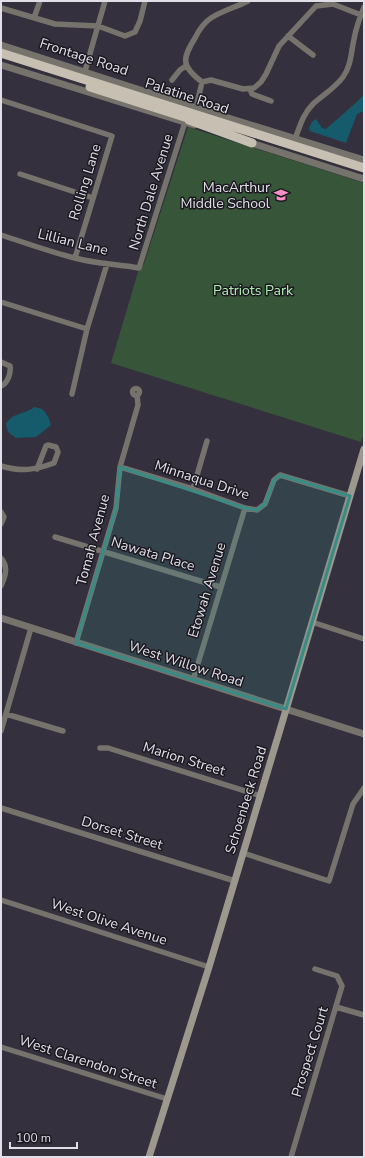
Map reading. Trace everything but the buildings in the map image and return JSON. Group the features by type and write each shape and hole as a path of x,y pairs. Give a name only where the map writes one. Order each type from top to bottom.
{"highway":[{"name":"Palatine Road","path":"1,52 364,168"},
{"name":"Palatine Road","path":"1,58 364,173"},
{"path":"154,107 252,143"}],"main road":[{"name":"Schoenbeck Road","path":"149,1157 209,967 364,451"}],"street":[{"path":"34,18 40,1"},
{"path":"85,71 105,1"},
{"path":"1,8 61,25 98,26 125,36 131,35 135,32 140,21 145,1"},
{"path":"202,82 191,73 186,66 186,52 201,27 210,19 248,1"},
{"path":"202,82 211,80 243,89 254,88 260,82 279,46 320,3 333,4 360,15"},
{"path":"295,139 301,122 306,114 314,104 336,86 349,66 360,15 364,7"},
{"path":"288,36 313,55"},
{"name":"Frontage Road","path":"1,45 364,160"},
{"path":"1,65 364,179"},
{"path":"172,80 180,70 186,66"},
{"path":"196,108 202,82"},
{"path":"250,89 252,94 271,101"},
{"name":"Rolling Lane","path":"1,100 112,136 75,258"},
{"name":"North Dale Avenue","path":"140,268 184,122"},
{"path":"20,174 93,198"},
{"name":"Lillian Lane","path":"1,235 75,258 107,264 122,264 140,268"},
{"path":"72,394 87,329 107,264"},
{"path":"1,302 87,329"},
{"path":"1,362 10,366 10,370 6,383 1,386"},
{"name":"Tomah Avenue","path":"76,643 116,508 120,467 138,405 137,395"},
{"path":"193,489 207,441"},
{"path":"1,466 14,469 37,469 54,463 58,452 56,447 46,446 37,469"},
{"name":"Minnaqua Drive","path":"120,467 193,489 245,508 257,510 265,504 274,480 280,475 350,496"},
{"name":"Etowah Avenue","path":"193,680 245,508"},
{"path":"1,512 4,517 1,524"},
{"name":"Nawata Place","path":"55,537 220,587"},
{"path":"1,558 4,561 7,573 1,586"},
{"name":"West Willow Road","path":"1,618 364,734"},
{"path":"312,622 364,639"},
{"path":"1,731 30,628"},
{"path":"6,714 63,731"},
{"name":"Marion Street","path":"100,748 108,748 261,796"},
{"path":"243,853 329,881 353,804 364,788"},
{"name":"Dorset Street","path":"1,808 235,881"},
{"name":"West Olive Avenue","path":"1,900 209,967"},
{"name":"Prospect Court","path":"291,1157 342,986 337,976 315,969"},
{"path":"336,1007 364,1015"},
{"name":"West Clarendon Street","path":"1,1047 167,1100"}],"highlighted area":[{"path":"120,467 245,508 257,510 265,504 274,480 280,475 350,496 286,709 76,643 116,508"}],"green space":[{"name":"Patriots Park","path":"188,127 364,183 364,433 361,442 111,363 138,272 144,264"}],"water":[{"path":"364,94 364,111 357,114 346,143 310,131 309,128 312,122 316,119 322,128 326,129"},
{"path":"34,407 43,410 46,413 51,425 36,437 16,438 8,432 6,424 12,417"}],"place":[{"name":"MacArthur Middle School","path":"281,195"}]}
